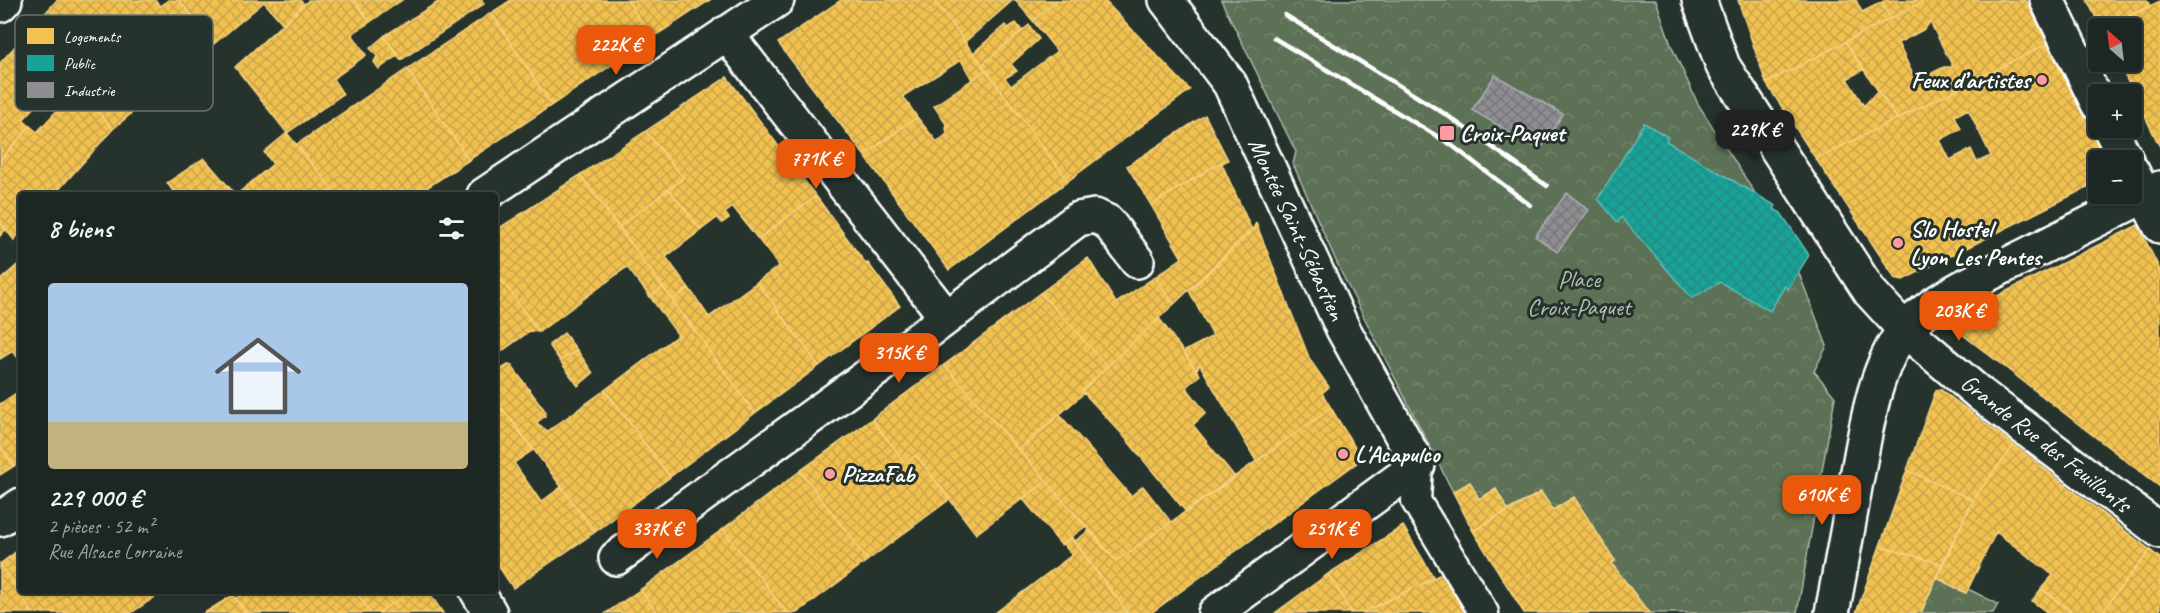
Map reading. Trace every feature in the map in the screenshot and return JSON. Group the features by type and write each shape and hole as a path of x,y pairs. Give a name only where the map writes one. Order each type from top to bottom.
{"street":[{"path":"0,6 5,0"},
{"path":"488,192 777,0"},
{"name":"Montée Saint-Sébastien","path":"1166,0 1230,84 1343,329 1418,465"},
{"name":"Grande Rue des Feuillants","path":"1699,0 1723,66 1870,292 1905,330 1980,394 2160,531"},
{"path":"2047,0 2088,84"},
{"path":"726,33 946,317"},
{"path":"1832,613 1876,387 1891,350 1905,330 1932,304 2145,185 2160,226"},
{"path":"616,558 1078,219 1095,216 1108,222 1137,261"},
{"path":"1215,613 1418,465"},
{"path":"1418,465 1416,501 1484,613"},
{"path":"0,519 18,507"},
{"path":"479,594 490,613"}],"green space":[{"name":"Place Croix-Paquet","path":"1221,0 1656,0 1671,45 1698,104 1788,245 1827,346 1814,371 1835,397 1797,613 1649,613 1612,564 1615,561 1574,497 1553,510 1541,492 1508,510 1496,489 1479,499 1470,482 1453,492 1341,272 1293,164 1296,152"},
{"path":"1937,578 1965,593 1968,589 1998,604 1993,613 1921,613"}],"building: Logements":[{"path":"57,0 155,0 161,6 168,0 179,0 192,15 44,15"},
{"path":"179,0 300,0 304,4 283,24 264,2 215,43 213,41 213,15 192,15"},
{"path":"309,0 354,0 370,22 352,34 366,55 333,79 343,94 287,133 235,67"},
{"path":"354,0 402,0 370,22"},
{"path":"441,0 482,0 484,4 401,60 384,36"},
{"path":"511,0 627,0 652,38 552,105 491,13"},
{"path":"627,0 710,0 652,38"},
{"path":"841,0 934,0 986,70 972,80 961,60 903,96 917,117 864,155 778,43"},
{"path":"934,0 1013,0 965,42"},
{"path":"1015,0 1057,0 1033,21"},
{"path":"1057,0 1104,0 1190,90 1068,181 982,65 1029,25 1039,39 1011,64 1017,71 1005,78 1011,86 1057,51 1033,21"},
{"path":"1738,0 1856,0 1862,12 1882,2 1890,19 1766,83"},
{"path":"1886,0 1926,0 1890,19 1882,2"},
{"path":"1926,0 2026,0 2047,44 1897,119 1845,42","holes":["1930,22 1953,67 1944,67 1916,81 1898,43 1925,29"]},
{"path":"2087,0 2147,0 2150,6 2123,18 2096,18"},
{"path":"2160,1 2160,147 2142,111 2142,84 2129,84 2123,72 2142,72 2142,18 2125,18"},
{"path":"491,13 552,105 469,160 407,69"},
{"path":"1016,23 1022,31 982,65 973,53 1005,25 1008,28"},
{"path":"384,36 398,55 379,69 374,62 377,56 370,48"},
{"path":"1845,42 1864,69 1847,79 1864,106 1878,90 1897,119 1816,159 1766,83"},
{"path":"2047,44 2088,125 2088,138 2095,138 2101,150 2088,150 2088,187 1903,280 1895,278 1816,159","holes":["1968,109 1991,156 1977,162 1971,149 1950,160 1940,140 1961,129 1955,116"]},
{"path":"15,46 15,111 31,111 23,120 30,126 0,160 0,63"},
{"path":"407,69 469,160 421,192 335,192 296,145"},
{"path":"986,70 1068,181 949,270 864,155 917,117 937,142 947,134 946,128 948,127 934,106"},
{"path":"727,77 816,196 758,239 733,207 725,213 729,218 722,223 717,218 701,230 669,189 683,178 646,131"},
{"path":"57,111 98,111 113,129 57,192 18,192 18,235 14,240 0,222 0,160 30,126 37,132"},
{"path":"98,111 134,111 113,129"},
{"path":"1205,115 1228,160 1221,164 1221,162 1151,205 1127,166"},
{"path":"646,131 683,178 619,227 580,175"},
{"path":"287,133 335,192 240,192 273,164 264,152"},
{"path":"204,158 233,192 174,192 167,183"},
{"path":"1221,162 1252,230 1174,304 1155,277 1182,258 1151,205"},
{"path":"580,175 663,287 650,297 627,267 539,332 498,275 498,229"},
{"path":"669,189 701,230 666,257 689,288 672,300 619,227"},
{"path":"816,196 900,306 819,366 757,282 779,266 758,239"},
{"path":"0,222 6,229 0,236"},
{"path":"1256,223 1310,360 1329,387 1322,393 1331,408 1256,461 1200,365 1196,370 1183,352 1213,336 1189,291 1252,230"},
{"path":"2138,225 2160,270 2160,487 1958,331 1965,312"},
{"path":"1088,258 1116,303 1155,277 1174,304 1108,366 1040,293"},
{"path":"18,265 18,358 13,351 0,359 0,280"},
{"path":"498,275 539,332 530,331 498,354"},
{"path":"757,282 819,366 755,413 672,300 689,288 709,317"},
{"path":"663,287 755,413 670,477 605,390 678,335 650,297"},
{"path":"1040,293 1108,366 1082,391 1084,393 1019,450 944,365"},
{"path":"1159,318 1200,375 1186,387 1206,413 1193,425 1235,477 1186,512 1122,434 1082,391"},
{"path":"564,333 577,350 560,361 549,345"},
{"path":"577,350 593,373 578,386 560,361"},
{"path":"511,365 546,412 545,416 536,423 548,431 605,390 670,477 595,532 498,402 498,371"},
{"path":"944,365 1046,481 976,534 916,455 905,463 872,419"},
{"path":"1940,389 2014,445 1973,500 1907,470 1936,390"},
{"path":"18,392 18,463 14,466 0,445 0,404"},
{"path":"498,402 503,409 498,413"},
{"path":"1331,408 1362,459 1151,613 1128,613 1074,542 1090,530 1116,561"},
{"path":"503,409 533,450 514,463 541,502 561,487 595,532 513,588 498,566 498,413"},
{"path":"1059,414 1131,496 1143,486 1171,522 1116,561 1019,450"},
{"path":"872,419 905,463 916,455 950,499 868,560 800,471"},
{"path":"0,445 14,466 0,475"},
{"path":"2014,445 2150,550 2101,613 2073,613 2041,589 2053,575 1996,532 1966,593 1937,578 1973,500"},
{"path":"1907,470 1973,500 1942,564 1880,546"},
{"path":"800,471 868,560 797,613 787,613 723,529"},
{"path":"1046,481 1086,526 1061,545 1023,499"},
{"path":"1470,482 1479,499 1496,489 1508,510 1473,531 1453,492"},
{"path":"1541,492 1553,510 1574,497 1615,561 1612,564 1649,613 1524,613 1473,531"},
{"path":"1403,526 1434,578 1362,613 1352,613 1328,574"},
{"path":"723,529 787,613 658,613 640,590"},
{"path":"1072,538 1128,613 995,613 1072,555 1063,544"},
{"path":"1880,546 1942,564 1921,613 1856,613"},
{"path":"18,550 18,591 0,564"},
{"path":"2150,550 2160,558 2160,613 2101,613"},
{"path":"0,564 18,594 33,613 0,613"},
{"path":"1442,573 1467,613 1362,613 1434,578"},
{"path":"1328,574 1352,613 1275,613"},
{"path":"2041,589 2073,613 2048,613 2032,601"},
{"path":"640,590 658,613 606,613"},
{"path":"20,594 160,594 131,613 33,613"},
{"path":"242,594 357,594 371,613 246,613 236,598"},
{"path":"357,594 406,594 378,613 371,613"},
{"path":"406,594 430,594 443,613 378,613"},
{"path":"233,595 246,613 204,613"}],"building: Public":[{"path":"1644,123 1668,137 1666,141 1776,206 1774,209 1781,213 1809,255 1788,289 1785,286 1770,311 1720,282 1692,298 1621,217 1618,223 1598,199"}],"building: Industrie":[{"path":"1495,75 1563,114 1540,150 1472,110"},
{"path":"1567,193 1589,210 1557,252 1535,236"}],"railway":[{"path":"1285,15 1445,114 1547,186"},
{"path":"1274,38 1450,144 1530,205"}],"place":[{"name":"Feux d’artistes","path":"2042,80"},
{"name":"Croix-Paquet","path":"1447,133"},
{"name":"Slo Hostel Lyon Les Pentes","path":"1898,243"},
{"name":"L'Acapulco","path":"1343,454"},
{"name":"PizzaFab","path":"830,474"}]}
